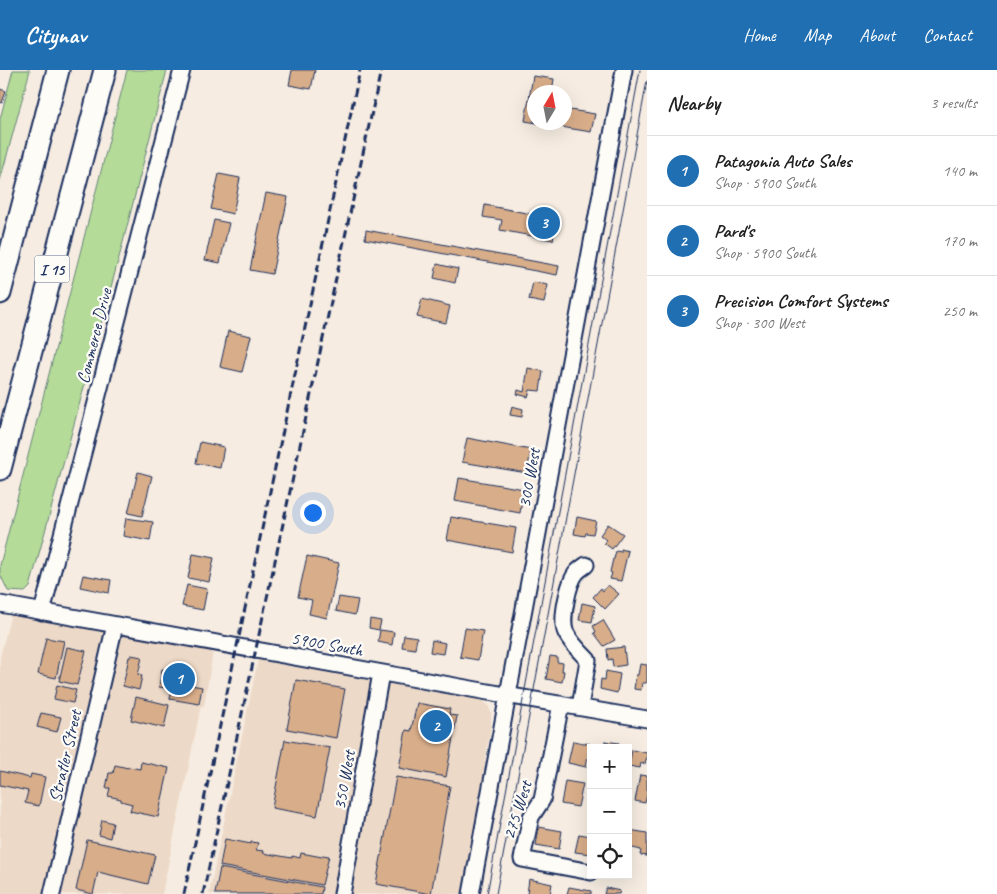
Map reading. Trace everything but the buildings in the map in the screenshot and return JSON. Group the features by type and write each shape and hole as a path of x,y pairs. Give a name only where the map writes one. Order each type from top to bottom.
{"highway":[{"name":"I 15","path":"0,293 58,70"},
{"name":"I 15","path":"0,469 105,70"}],"street":[{"name":"Commerce Drive","path":"42,612 182,70"},
{"name":"300 West","path":"472,894 624,70"},
{"path":"580,707 588,660 566,633 564,618 570,583 576,572 586,565"},
{"name":"5900 South","path":"0,604 115,626 647,719"},
{"name":"Stratler Street","path":"52,894 115,626"},
{"name":"350 West","path":"342,894 381,673"},
{"name":"275 West","path":"561,704 542,800 531,817 522,859 587,871"}],"shaded area":[{"path":"11,614 213,651 204,706 201,706 162,894 0,894 0,657"},
{"path":"258,660 477,699 488,705 491,713 491,726 464,894 209,894"}],"green space":[{"path":"13,70 30,70 0,181 0,119"},
{"path":"127,70 167,70 121,250 30,587 25,592 8,591 0,574 0,565"}],"tram line":[{"path":"487,894 640,70"},
{"path":"496,894 647,81"}],"railway":[{"path":"184,894 360,70"},
{"path":"203,894 381,70"}],"place":[{"name":"Precision Comfort Systems","path":"544,223"},
{"name":"Patagonia Auto Sales","path":"179,679"},
{"name":"Pard's","path":"436,726"}]}
